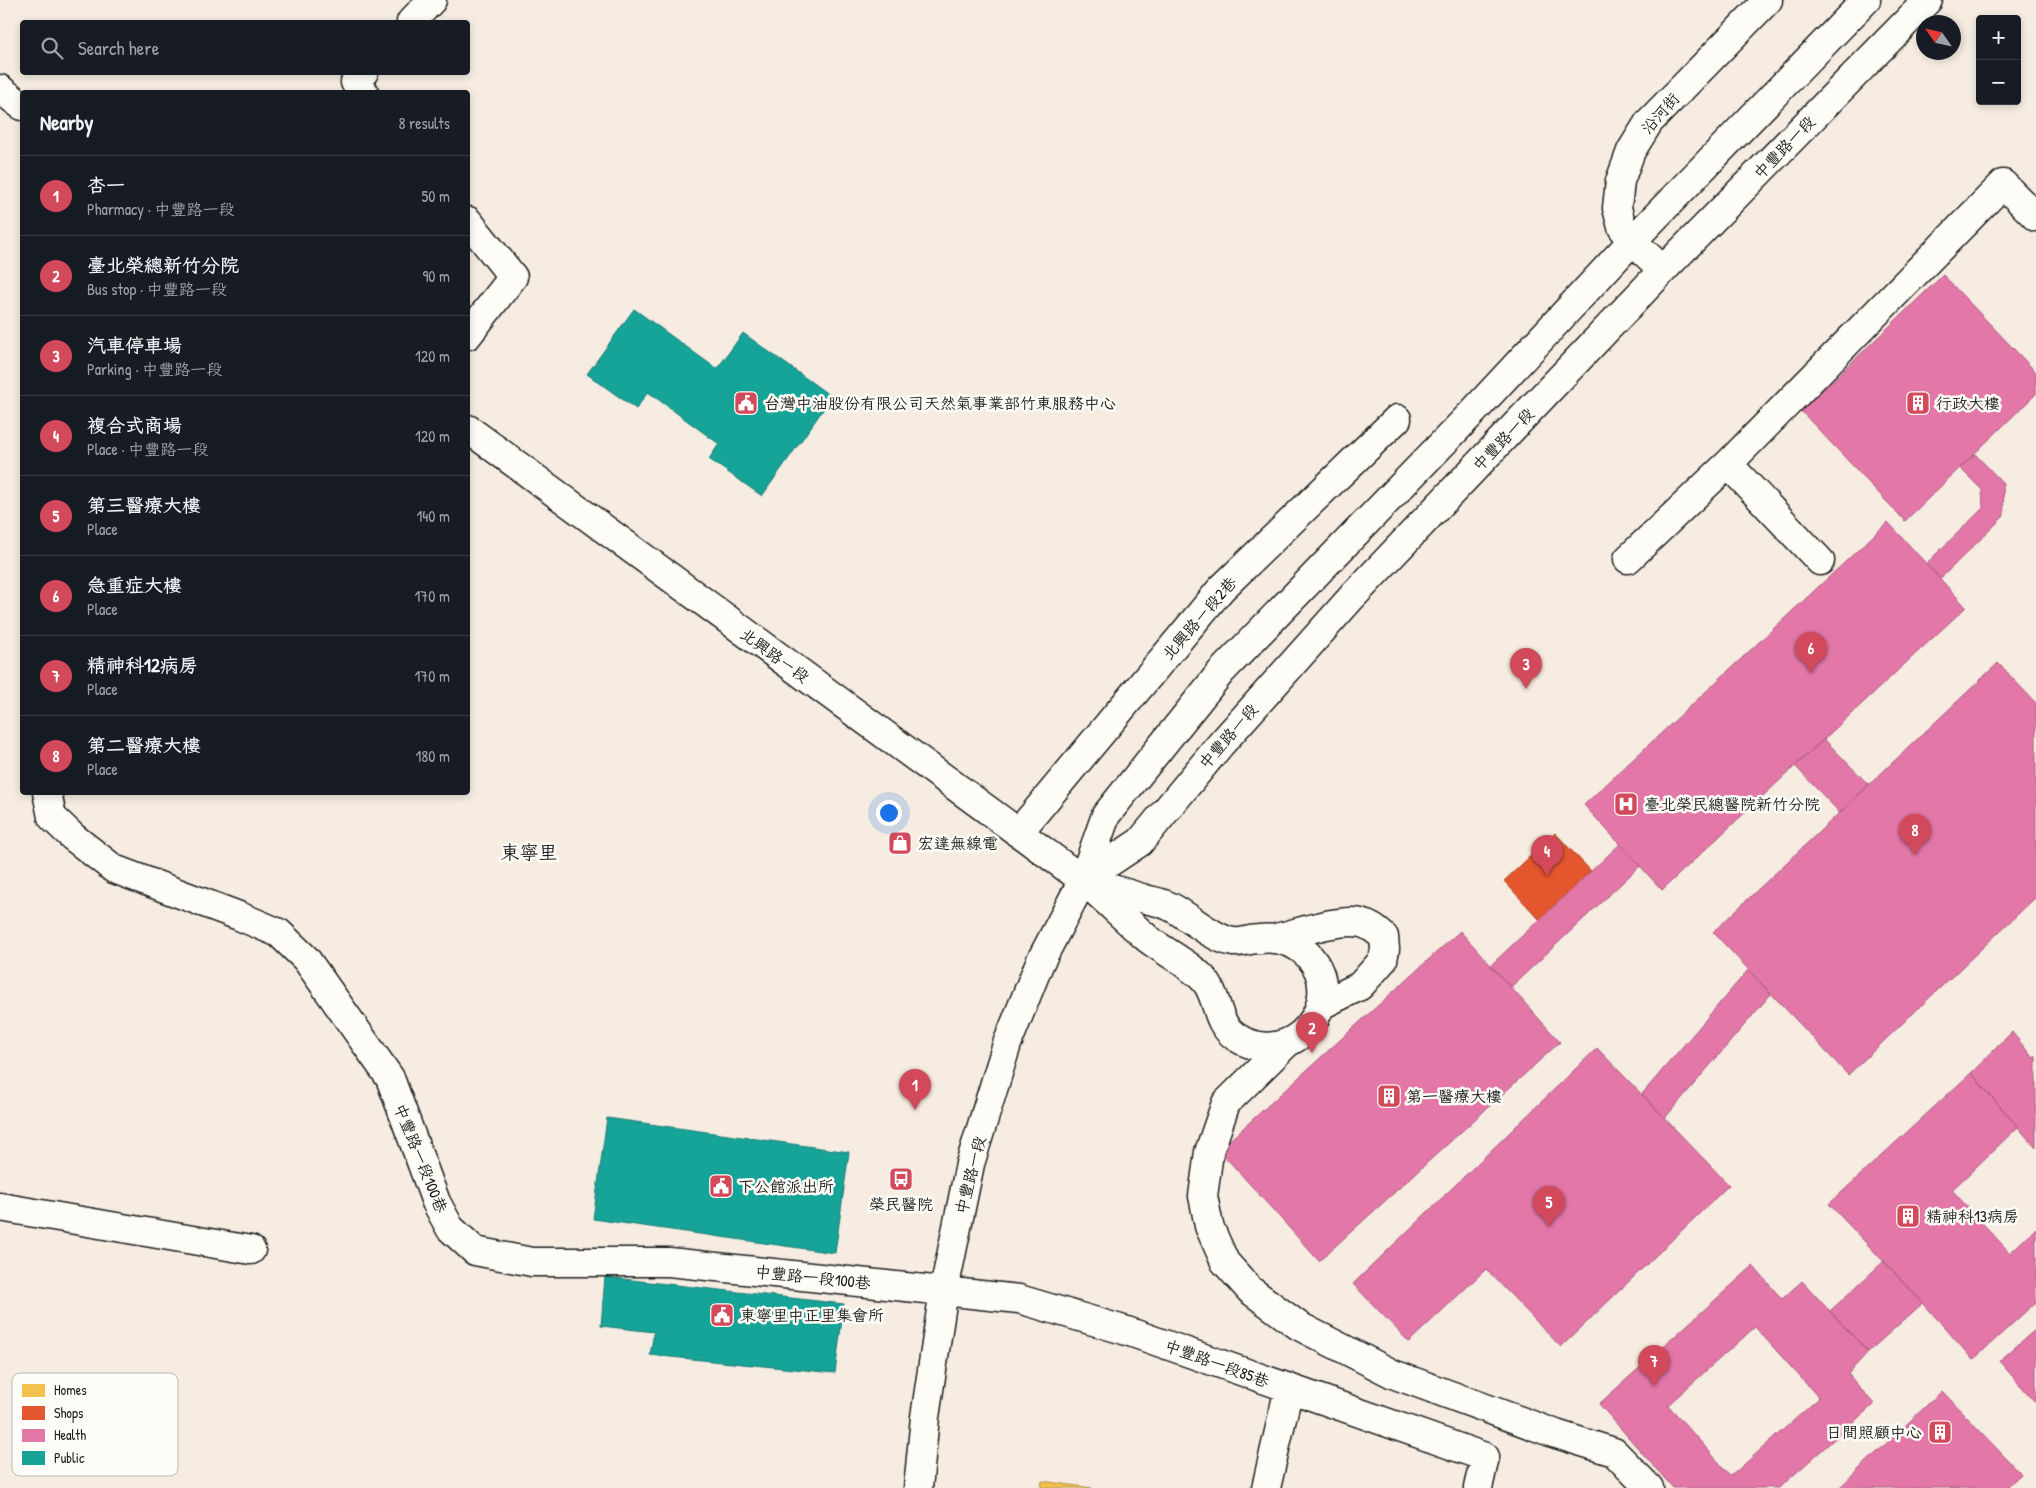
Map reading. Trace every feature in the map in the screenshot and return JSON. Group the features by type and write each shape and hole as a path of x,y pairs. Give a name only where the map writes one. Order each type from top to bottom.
{"main road":[{"path":"413,20 432,0"},
{"name":"沿河街","path":"1664,270 1632,241 1622,227 1618,208 1620,181 1631,151 1649,122 1768,0"},
{"name":"中豐路一段","path":"918,1488 925,1417 944,1290 970,1164 1007,1044 1040,962 1084,880 1106,815 1220,672 1473,412 1632,241 1866,0"},
{"name":"中豐路一段","path":"1084,880 1140,842 1220,745 1352,597 1664,270 1928,0"},
{"path":"361,75 355,82 362,90"},
{"path":"0,89 20,104"},
{"path":"1628,559 1728,464 2003,184 2036,217"},
{"path":"470,224 512,277 470,332"},
{"name":"北興路ㄧ段2巷","path":"1018,833 1221,589 1397,419"},
{"name":"北興路ㄧ段","path":"470,430 1084,880"},
{"path":"1728,464 1820,561"},
{"name":"中豐路一段100巷","path":"48,795 52,817 73,837 114,869 279,933 306,959 390,1078 436,1202 450,1228 475,1250 532,1262 669,1262 944,1290"},
{"path":"1084,880 1170,906 1206,929 1232,942 1276,938 1348,922 1361,923 1375,929 1384,937 1385,949 1383,960 1360,986 1321,1005"},
{"path":"1084,880 1149,939 1205,981 1213,993 1215,1006 1223,1023 1235,1036 1251,1044 1268,1047 1286,1044"},
{"path":"1276,938 1294,944 1308,955 1318,970 1322,988 1321,1005 1314,1022 1301,1035 1286,1044 1226,1103 1209,1152 1203,1196 1209,1226 1225,1262 1250,1290 1299,1326 1393,1374 1556,1434 1614,1452 1648,1488"},
{"path":"0,1206 251,1250"},
{"name":"中豐路一段85巷","path":"944,1290 1019,1299 1127,1331 1485,1457 1478,1488"},
{"path":"1266,1488 1289,1388"}],"building: Homes":[{"path":"1042,1481 1092,1488 1041,1488"}],"building: Shops":[{"path":"1555,833 1591,871 1540,920 1504,881"}],"building: Health":[{"name":"行政大樓","path":"1943,275 2036,372 2036,394 1905,521 1801,411"},
{"path":"1975,454 2003,483 2004,516 1940,579 1926,564 1983,508 1982,490 1960,468"},
{"path":"1888,522 1966,607 1662,890 1584,805"},
{"path":"1998,663 2036,703 2036,897 1848,1075 1713,932"},
{"path":"1824,739 1869,785 1840,813 1795,766"},
{"path":"1620,844 1640,866 1511,987 1490,966"},
{"name":"第一醫療大樓","path":"1460,931 1560,1042 1319,1261 1219,1150"},
{"path":"1748,970 1771,994 1665,1118 1642,1094"},
{"path":"2012,1032 2033,1058 2036,1056 2036,1148 1971,1073"},
{"path":"1597,1048 1729,1185 1561,1347 1486,1269 1409,1342 1353,1284"},
{"name":"精神科13病房","path":"1971,1073 2018,1127 1952,1190 2010,1253 2036,1228 2036,1302 1973,1360 1923,1303 1829,1204"},
{"path":"1884,1261 1923,1303 1868,1352 1830,1311"},
{"path":"1753,1266 1782,1299 1802,1281 1868,1352 1848,1374 1874,1404 1779,1488 1673,1488 1599,1404","holes":["1755,1327 1819,1398 1731,1476 1668,1405"]},
{"path":"2036,1329 2036,1403 1999,1361"},
{"name":"日間照顧中心","path":"1942,1391 2021,1474 2006,1488 1839,1488"}],"building: Public":[{"name":"台灣中油股份有限公司天然氣事業部竹東服務中心","path":"634,309 717,369 743,333 832,397 762,496 709,459 719,444 648,392 636,409 587,374"},
{"name":"下公館派出所","path":"607,1118 849,1152 835,1253 593,1219"},
{"name":"東寧里中正里集會所","path":"605,1277 844,1304 835,1373 650,1355 654,1332 601,1326"}],"place":[{"name":"台灣中油股份有限公司天然氣事業部竹東服務中心","path":"746,403"},
{"name":"行政大樓","path":"1918,403"},
{"name":"急重症大樓","path":"1811,673"},
{"name":"汽車停車場","path":"1526,689"},
{"name":"臺北榮民總醫院新竹分院","path":"1626,804"},
{"name":"宏達無線電","path":"900,843"},
{"name":"第二醫療大樓","path":"1915,855"},
{"name":"複合式商場","path":"1547,876"},
{"name":"臺北榮總新竹分院","path":"1312,1053"},
{"name":"第一醫療大樓","path":"1389,1096"},
{"name":"杏一","path":"915,1110"},
{"name":"榮民醫院","path":"901,1179"},
{"name":"下公館派出所","path":"721,1186"},
{"name":"精神科13病房","path":"1908,1216"},
{"name":"第三醫療大樓","path":"1549,1227"},
{"name":"東寧里中正里集會所","path":"722,1315"},
{"name":"精神科12病房","path":"1654,1386"},
{"name":"日間照顧中心","path":"1940,1432"}],"district":[{"name":"東寧里","path":"529,852"}]}
